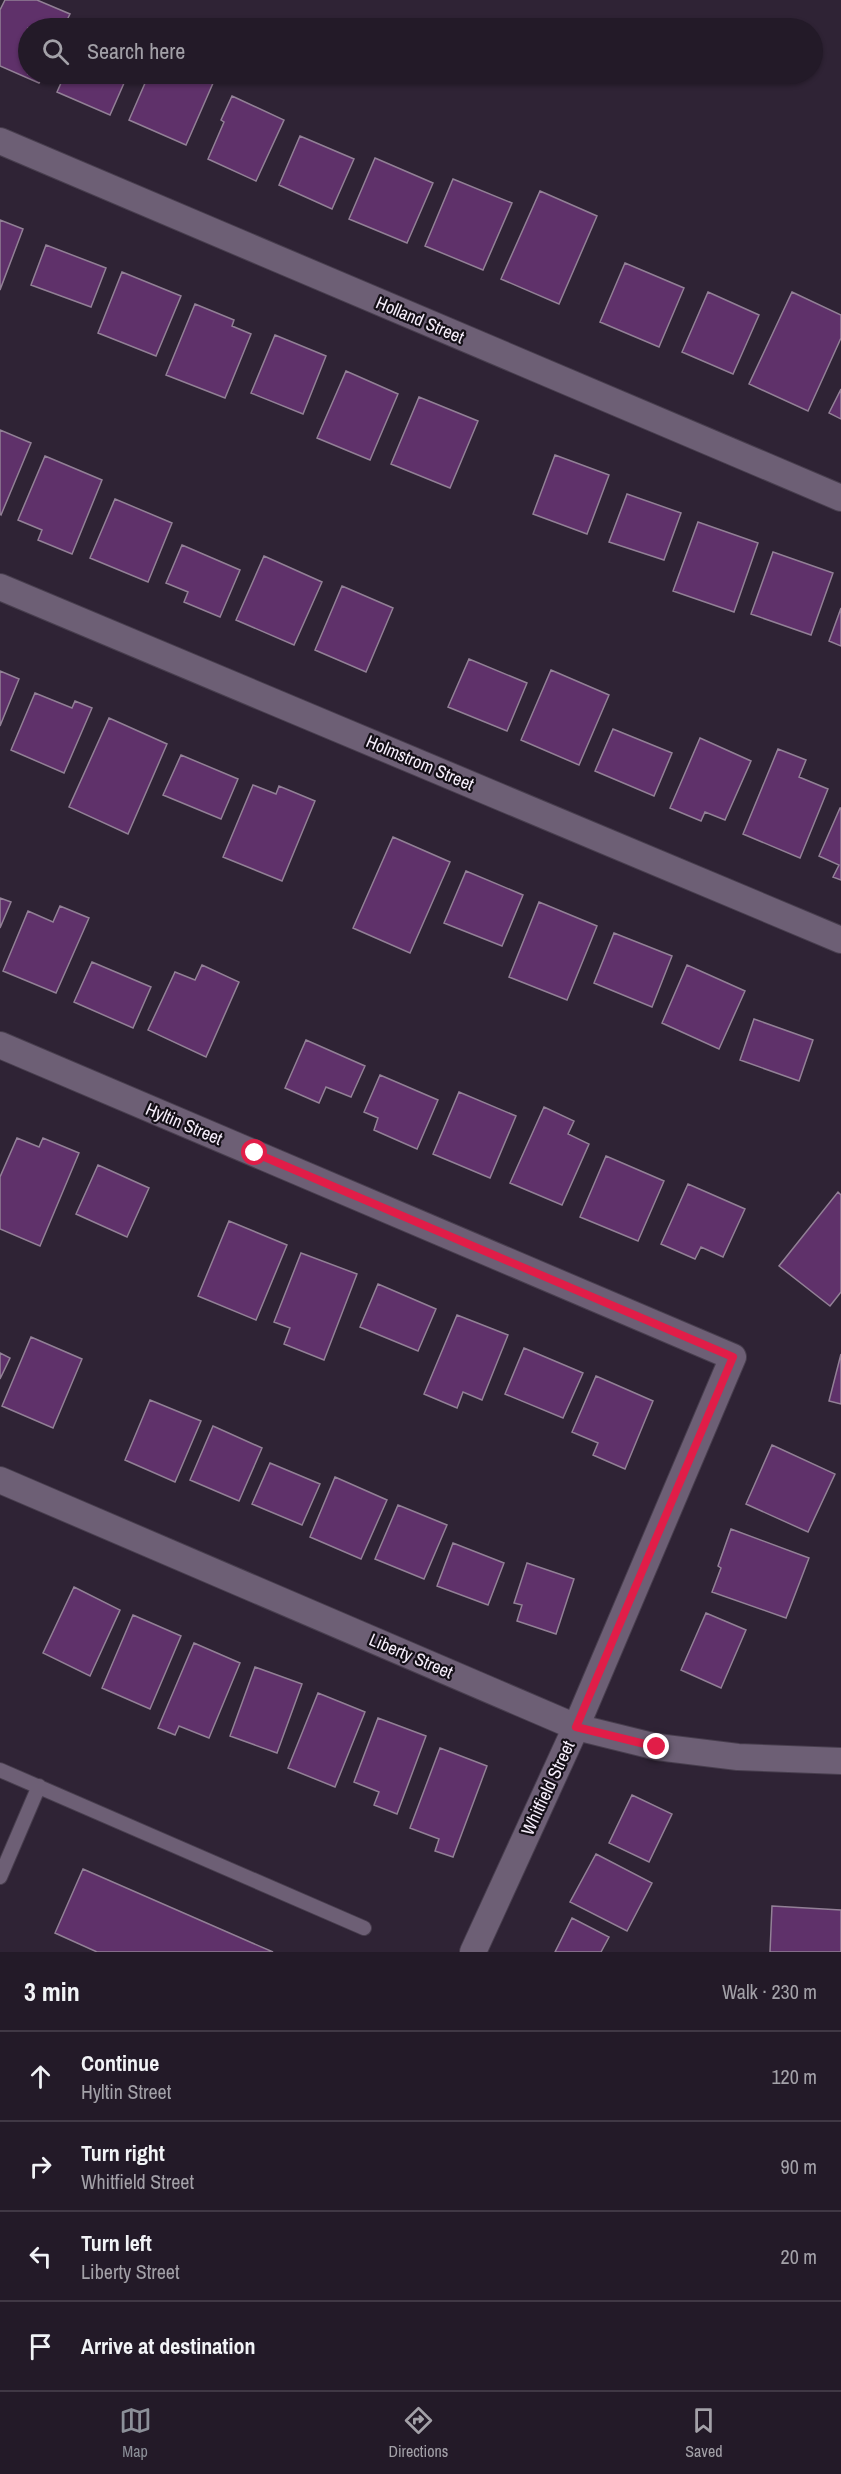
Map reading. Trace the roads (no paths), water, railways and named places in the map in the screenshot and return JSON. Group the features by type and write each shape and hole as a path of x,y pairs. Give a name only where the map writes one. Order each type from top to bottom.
{"street":[{"name":"Holland Street","path":"0,141 841,498"},
{"name":"Holmstrom Street","path":"0,586 841,940"},
{"name":"Hyltin Street","path":"0,1045 733,1357"},
{"name":"Whitfield Street","path":"473,1952 576,1727 733,1357"},
{"name":"Liberty Street","path":"11,1484 576,1727 657,1747 738,1757 841,1761"}],"lane":[{"path":"3,1771 364,1928"},
{"path":"0,1877 39,1786"}]}
